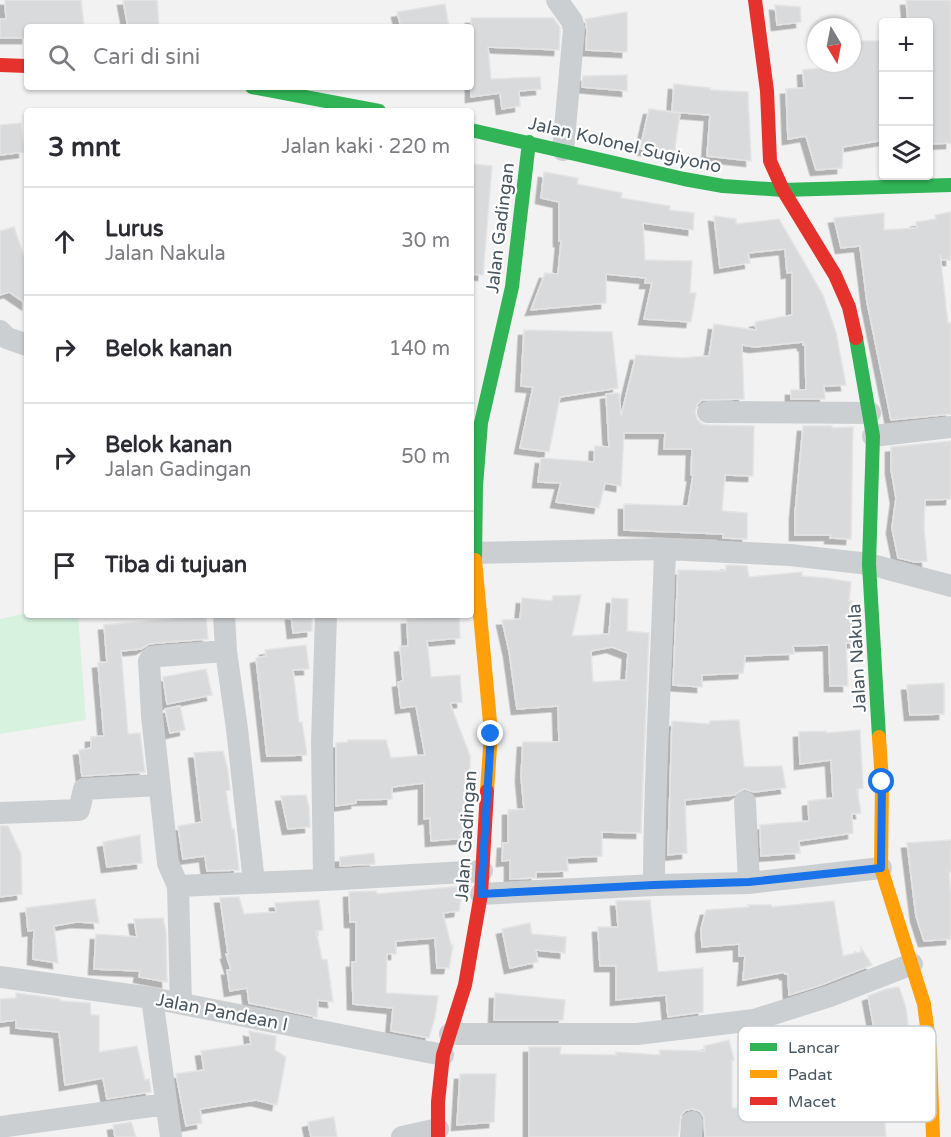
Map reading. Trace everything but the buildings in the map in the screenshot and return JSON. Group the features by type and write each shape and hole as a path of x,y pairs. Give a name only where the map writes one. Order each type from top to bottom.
{"main road":[{"name":"Jalan Nakula","path":"755,0 767,91 770,161 783,190 835,275 849,307 870,414 873,436 869,564 882,782 881,868 924,1005 927,1026"},
{"path":"0,65 24,66"},
{"path":"268,90 363,108"},
{"name":"Jalan Kolonel Sugiyono","path":"474,131 723,186 783,190 951,185"},
{"name":"Jalan Gadingan","path":"474,519 476,423 512,287 530,142"},
{"name":"Jalan Gadingan","path":"438,1133 438,1102 447,1044 465,985 481,894 491,734 474,571"},
{"name":"Jalan Nakula","path":"932,1122 933,1137"}],"street":[{"path":"557,0 570,17 574,29 563,150"},
{"path":"0,332 7,338 24,344"},
{"path":"708,412 870,414"},
{"path":"873,436 951,427"},
{"path":"654,885 654,785 661,677 665,549"},
{"path":"474,552 665,549 790,555 869,564 951,586"},
{"path":"224,618 226,651 254,882"},
{"path":"324,880 322,719 326,618"},
{"path":"181,1004 178,886 168,863 148,661 152,657 159,656 226,651"},
{"path":"0,813 79,810 84,789 159,785"},
{"path":"745,802 749,882"},
{"path":"481,894 749,882 881,868"},
{"path":"178,886 482,871"},
{"name":"Jalan Pandean I","path":"0,977 447,1044 637,1034 754,1020 830,996 912,964"},
{"path":"152,998 171,1137"},
{"path":"0,1127 166,1104"},
{"path":"402,1137 438,1133"}],"green space":[{"path":"24,614 24,618 78,618 86,720 0,734 0,619"}],"traffic: fast":[{"path":"268,90 363,108"},
{"path":"474,131 723,186 783,190 951,185"},
{"path":"475,560 476,486 481,423 512,287 529,142"},
{"path":"856,338 873,436 869,564 879,737"}],"traffic: slow":[{"path":"475,560 491,733 487,791"},
{"path":"879,737 882,782 881,868 924,1004 927,1026"},
{"path":"932,1122 933,1137"}],"traffic: jam":[{"path":"755,0 767,91 770,161 783,190 835,275 849,307 856,338"},
{"path":"0,65 24,66"},
{"path":"438,1137 438,1102 443,1055 465,985 481,894 487,791"}],"route":[{"path":"491,734 481,894 749,882 881,868 882,782"}]}
